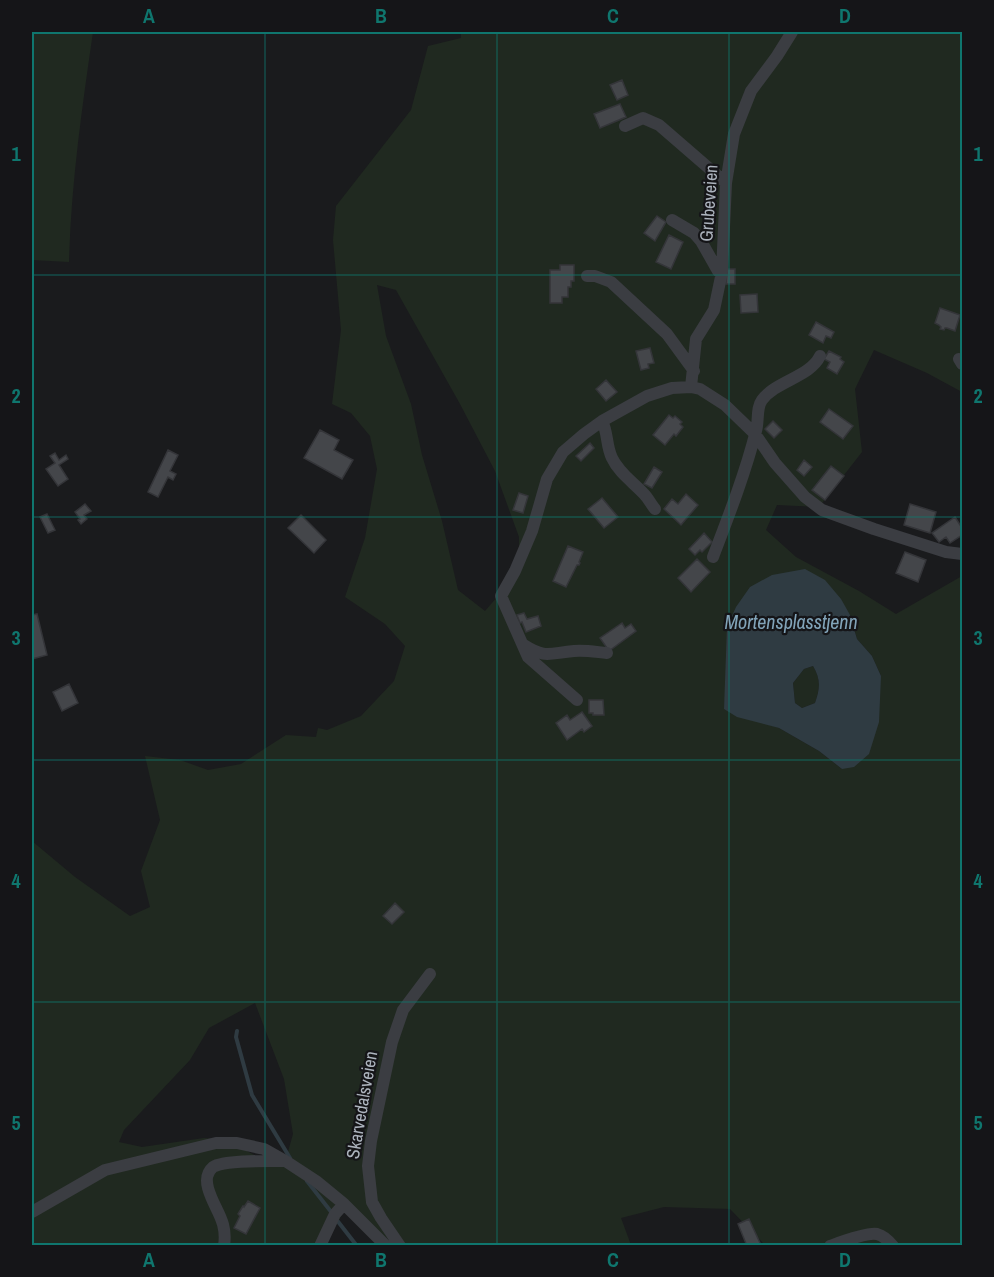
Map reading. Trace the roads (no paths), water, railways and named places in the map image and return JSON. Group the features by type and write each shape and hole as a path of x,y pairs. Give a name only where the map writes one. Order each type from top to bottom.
{"street":[{"name":"Grubeveien","path":"691,387 696,339 714,310 722,272 726,183 734,134 751,91 792,32"},
{"path":"625,126 643,118 660,125 726,183"},
{"path":"672,220 694,233 702,241 718,271 722,272"},
{"path":"587,276 595,276 611,282 667,334 694,371"},
{"path":"713,557 744,475 762,400 807,369 820,356"},
{"path":"577,700 528,657 501,596 515,571 532,531 547,478 563,452 602,421 647,396 672,388 700,389 725,405 755,434 797,489 822,510 946,552 963,554"},
{"path":"602,421 607,446 619,470 645,495 655,509"},
{"path":"523,644 537,653 547,655 575,651 607,653"},
{"name":"Skarvedalsveien","path":"400,1245 372,1202 368,1166 370,1141 392,1042 403,1010 430,974"},
{"path":"32,1212 105,1170 216,1143 237,1143 264,1149 316,1181 344,1204 386,1245"},
{"path":"224,1245 225,1226 208,1188 206,1178 208,1173 219,1165 262,1161 287,1162"},
{"path":"320,1245 335,1214 344,1204"},
{"path":"830,1245 877,1234 893,1245"}],"water":[{"name":"Mortensplasstjenn","path":"805,569 825,580 841,599 850,615 857,639 872,656 881,676 879,722 869,754 854,767 842,769 819,751 779,728 737,717 724,709 727,627 736,607 750,587 772,575","holes":["813,666 819,684 818,693 815,703 802,708 795,703 793,683 804,669"]}],"waterway":[{"path":"237,1031 236,1037 252,1095 290,1158"},
{"path":"307,1181 332,1213"},
{"path":"336,1219 357,1246"}]}
